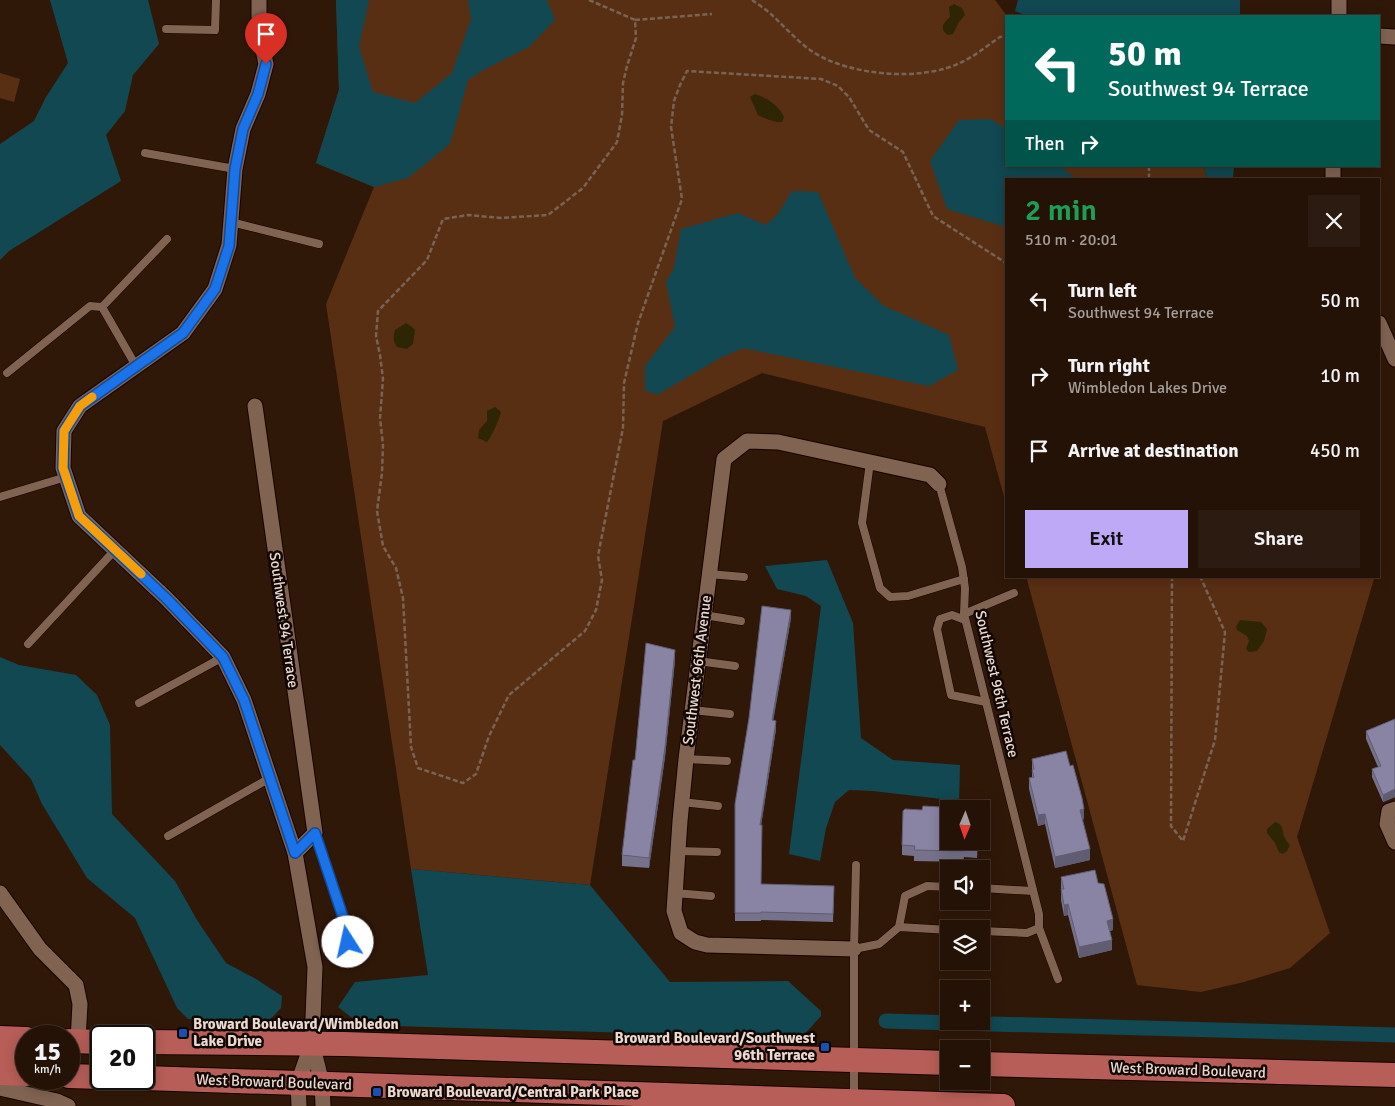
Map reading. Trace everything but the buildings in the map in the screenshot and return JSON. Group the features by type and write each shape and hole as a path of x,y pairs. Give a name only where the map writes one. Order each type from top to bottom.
{"main road":[{"path":"0,1038 15,1039"},
{"path":"155,1042 312,1043 940,1064"},
{"path":"0,1056 15,1057"},
{"name":"West Broward Boulevard","path":"990,1064 1395,1076"},
{"path":"0,1074 15,1074"},
{"name":"West Broward Boulevard","path":"155,1078 298,1082 323,1095 1003,1106"}],"street":[{"path":"259,0 259,31 266,64 258,94 243,129 235,169 229,246 215,289 183,333 80,406 64,431 63,468 79,516 166,598 223,657 244,700 295,853 315,967 312,1043 323,1095"},
{"path":"1339,0 1339,15"},
{"path":"1380,36 1395,37"},
{"path":"1380,324 1395,359"},
{"name":"Southwest 94 Terrace","path":"255,406 315,833"},
{"name":"Southwest 96th Avenue","path":"854,949 707,946 695,942 681,933 674,911 686,759 724,459 747,441 778,442 930,475 939,484"},
{"path":"1395,809 1389,811 1387,824 1395,842"},
{"path":"295,853 315,833"},
{"path":"0,893 40,949 76,985 80,1004 76,1025"},
{"path":"299,1106 298,1082 312,1043"},
{"path":"0,1088 57,1101 68,1106"}],"lane":[{"path":"166,28 215,30 216,0"},
{"path":"146,153 235,169"},
{"path":"231,222 320,244"},
{"path":"7,373 90,306 102,306 167,239"},
{"path":"102,306 136,366"},
{"path":"870,462 862,524 880,588 890,596 908,596 964,579"},
{"path":"0,497 66,477"},
{"name":"Southwest 96th Terrace","path":"939,484 966,588 965,617 1039,914 1038,928 1058,978"},
{"path":"28,644 115,550"},
{"path":"709,574 744,577"},
{"path":"986,702 950,695 938,629 940,619 952,615 965,617 1014,593"},
{"path":"704,615 741,621"},
{"path":"139,703 223,657"},
{"path":"698,661 735,666"},
{"path":"692,710 730,714"},
{"path":"686,759 727,761"},
{"path":"168,836 270,778"},
{"path":"682,802 718,806"},
{"name":"Southwest 94 Terrace","path":"315,833 345,923 348,942"},
{"path":"678,851 717,852"},
{"path":"854,1104 856,865"},
{"path":"854,949 879,944 899,927 905,896 927,886 940,887"},
{"path":"990,889 1033,891"},
{"path":"675,893 711,896"},
{"path":"899,927 940,929"},
{"path":"990,931 1027,933 1038,928"}],"path":[{"path":"588,0 634,20 712,14"},
{"path":"752,0 814,52 842,66 888,74 932,72 962,63 1000,37 1005,36"},
{"path":"634,20 636,38 627,66 617,142 583,188 548,215 501,218 468,216 443,219 427,260 378,312 376,336 382,379 380,418 383,446 377,511 383,546 396,568 403,598 411,747 418,768 463,783 476,774 489,736 508,694 585,631 596,610 602,580 598,556 623,428 624,383 638,323 682,199 671,127 674,101 688,71 821,79 838,86 849,97 869,130 903,152 933,216 1005,262"},
{"path":"1172,578 1171,826 1183,841 1216,740 1224,632 1201,578"}],"shaded area":[{"path":"336,0 995,0 1006,15 1005,167 1204,167 1207,178 1005,178 1005,500 985,427 762,373 663,421 590,885 411,869 326,304 374,187 316,163 339,90"},
{"path":"0,73 20,79 14,102 0,98"},
{"path":"1027,578 1373,578 1297,837 1330,933 1290,968 1244,982 1201,992 1137,985"}],"sand":[{"path":"954,4 962,8 965,15 953,34 948,35 945,33 943,26 950,17 949,7"},
{"path":"755,94 768,100 782,113 784,117 782,122 766,119 758,115 750,97"},
{"path":"406,323 415,330 413,344 407,349 397,347 394,339 395,330"},
{"path":"495,407 501,412 487,442 478,438 479,430 487,421 487,411"},
{"path":"1240,620 1261,622 1267,629 1264,641 1257,651 1249,652 1246,649 1249,641 1247,636 1237,630 1236,627"},
{"path":"1275,822 1282,827 1285,839 1290,845 1283,854 1279,852 1267,833 1267,829"}],"water":[{"path":"50,0 148,0 159,44 133,75 125,111 106,135 121,181 9,251 0,260 0,144 34,121 46,97 68,63"},
{"path":"336,0 369,0 359,47 373,92 415,103 452,73 471,19 468,0 547,0 555,20 529,47 487,68 468,80 450,144 408,178 374,187 316,163 339,90"},
{"path":"1018,0 1240,0 1240,15 1025,15 1015,11"},
{"path":"991,119 1005,128 1005,167 1060,167 1076,178 1005,178 1005,227 947,209 930,161 959,120"},
{"path":"1204,167 1234,167 1233,178 1207,178"},
{"path":"792,191 818,192 855,278 884,306 949,335 958,370 929,386 743,348 720,358 657,395 645,390 645,366 675,327 666,282 674,268 681,229 738,213 766,225 778,214"},
{"path":"827,560 853,623 861,738 893,760 960,765 959,800 849,790 835,802 826,828 820,861 789,854 821,606 806,596 777,589 765,566"},
{"path":"0,657 19,665 76,675 97,695 110,725 112,814 175,881 197,920 226,963 282,996 281,1008 267,1023 188,1019 177,1008 135,918 87,878 42,804 31,779 0,745"},
{"path":"411,869 590,885 670,982 788,981 821,1011 821,1016 801,1038 361,1025 338,1007 355,982 428,975"}],"waterway":[{"path":"886,1021 1395,1035"}],"slow traffic":[{"path":"92,397 80,406 64,431 63,468 79,516 141,574"}],"place":[{"name":"Broward Boulevard/Wimbledon Lake Drive","path":"183,1033"},
{"name":"Broward Boulevard/Southwest 96th Terrace","path":"825,1047"},
{"name":"Broward Boulevard/Central Park Place","path":"377,1092"}],"route":[{"path":"266,64 258,94 243,129 235,169 229,246 215,289 183,333 80,406 64,431 63,468 79,516 166,598 223,657 244,700 295,853 315,833 345,923 348,942"}]}
